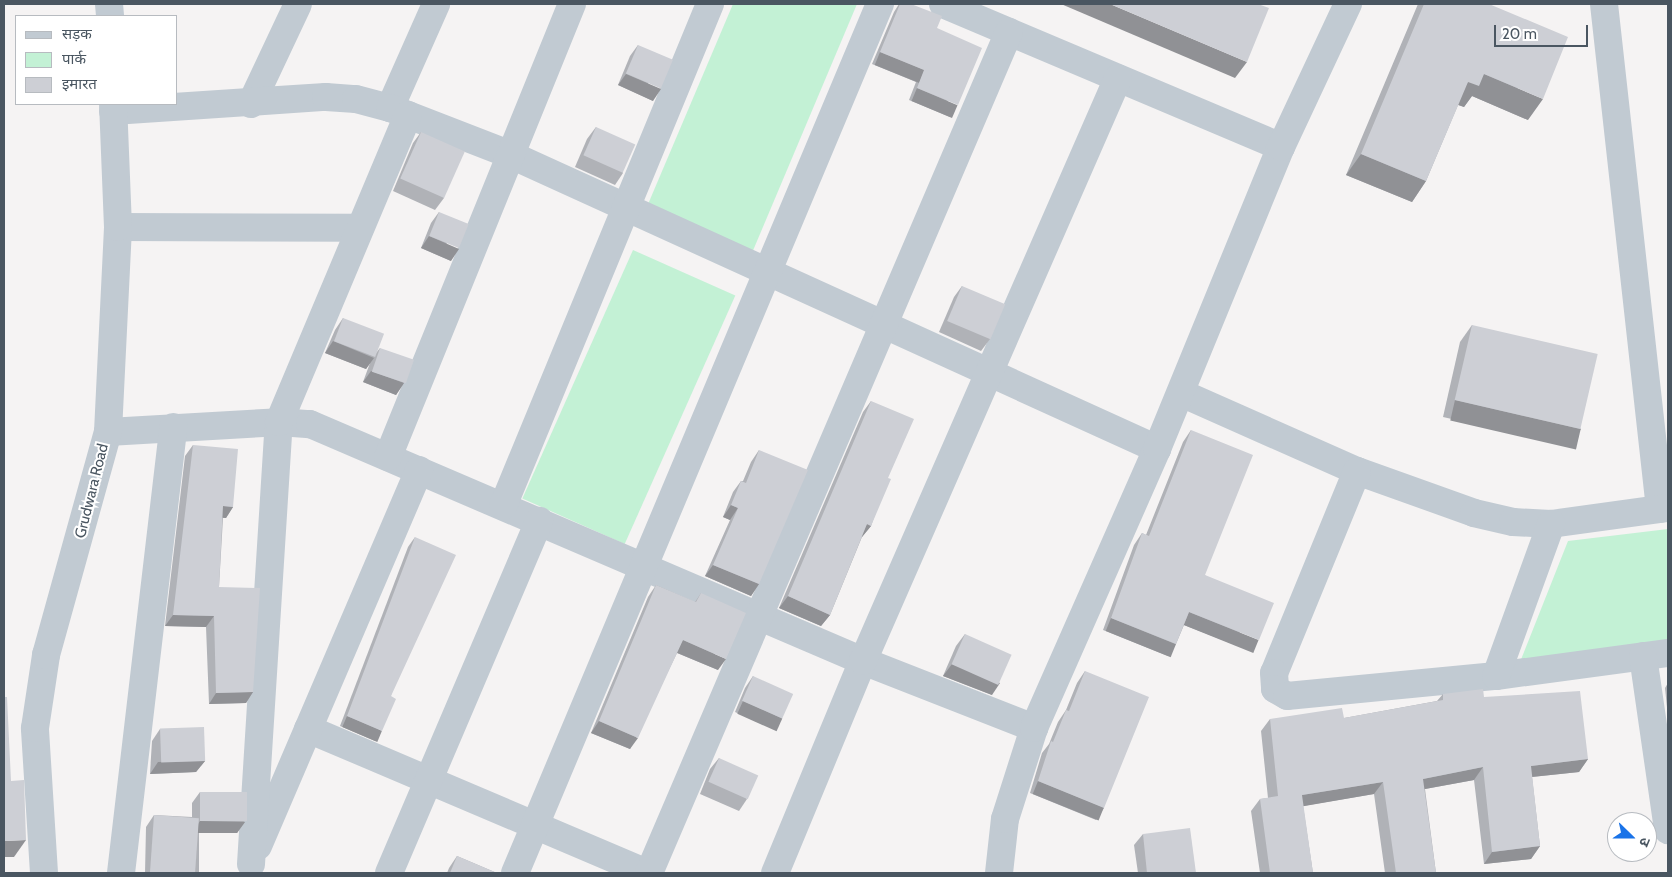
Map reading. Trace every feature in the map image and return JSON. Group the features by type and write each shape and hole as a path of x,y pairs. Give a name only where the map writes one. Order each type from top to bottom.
{"street":[{"path":"251,104 298,4"},
{"path":"248,868 279,422 358,228 436,4"},
{"path":"388,457 572,4"},
{"path":"503,506 628,207 710,4"},
{"path":"515,873 765,273 880,4"},
{"path":"943,4 1282,147"},
{"path":"993,873 1005,819 1034,728 1181,393 1282,147 1348,4"},
{"path":"1181,393 1357,471 1474,513 1513,522 1551,524 1664,508 1604,4"},
{"path":"308,729 648,873 1009,32"},
{"path":"775,873 863,661 1118,78"},
{"path":"113,107 251,104 326,97 356,100 399,112 511,155 628,207 765,273 989,371 1157,449"},
{"name":"Grudwara Road","path":"44,873 35,728 46,655 108,432 118,227 113,107"},
{"path":"118,227 358,228"},
{"path":"108,432 279,422 310,424 863,661 1034,728"},
{"path":"121,873 172,427"},
{"path":"248,868 419,470"},
{"path":"1357,471 1274,673 1275,689 1287,696 1496,676 1656,654 1668,830"},
{"path":"389,873 538,521"},
{"path":"1496,676 1551,524"}],"green space":[{"path":"733,4 857,4 749,260 643,216"},
{"path":"633,250 735,296 625,544 522,498"},
{"path":"1668,529 1668,642 1520,662 1568,541"}],"building":[{"path":"900,4 911,4 942,16 937,28 982,48 958,105 917,88 924,70 880,52"},
{"path":"1110,4 1258,4 1269,8 1247,62"},
{"path":"1424,4 1489,4 1568,37 1543,99 1484,74 1479,86 1468,82 1426,181 1361,154"},
{"path":"638,45 673,60 661,88 626,74"},
{"path":"596,127 635,144 623,173 583,155"},
{"path":"421,132 465,152 444,198 400,179"},
{"path":"439,212 469,224 459,248 429,236"},
{"path":"962,286 1005,304 990,339 947,321"},
{"path":"343,318 384,334 375,357 334,341"},
{"path":"1472,325 1598,354 1580,429 1455,400"},
{"path":"380,348 414,360 406,383 372,372"},
{"path":"871,401 914,419 888,478 891,479 871,526 867,524 830,615 788,596"},
{"path":"1191,430 1253,455 1205,575 1274,603 1259,640 1189,612 1176,644 1111,618 1142,533 1149,536"},
{"path":"193,445 238,449 233,507 223,506 219,587 260,588 253,692 216,693 214,616 173,615"},
{"path":"759,450 808,470 759,584 713,565 738,508 731,505 741,481 746,483"},
{"path":"415,537 456,555 391,696 396,699 382,731 347,716"},
{"path":"656,585 696,602 701,593 746,613 726,659 683,640 638,738 599,721"},
{"path":"965,634 1012,655 998,685 952,664"},
{"path":"1085,671 1149,697 1104,808 1038,781 1051,741 1053,742 1066,710 1069,711"},
{"path":"753,676 793,694 782,719 742,701"},
{"path":"1483,689 1484,697 1580,691 1588,759 1531,766 1540,846 1492,852 1483,767 1423,779 1436,873 1396,873 1383,782 1302,795 1313,873 1270,873 1260,799 1278,796 1270,719 1342,708 1344,718 1443,700 1443,694"},
{"path":"4,697 7,697 11,781 24,780 26,840 4,841"},
{"path":"204,727 205,761 161,763 160,729"},
{"path":"719,758 758,775 748,799 708,782"},
{"path":"200,792 247,792 247,821 200,821"},
{"path":"154,815 199,818 195,873 150,873"},
{"path":"1190,828 1196,873 1147,873 1143,834"},
{"path":"457,856 497,873 450,873"}]}
